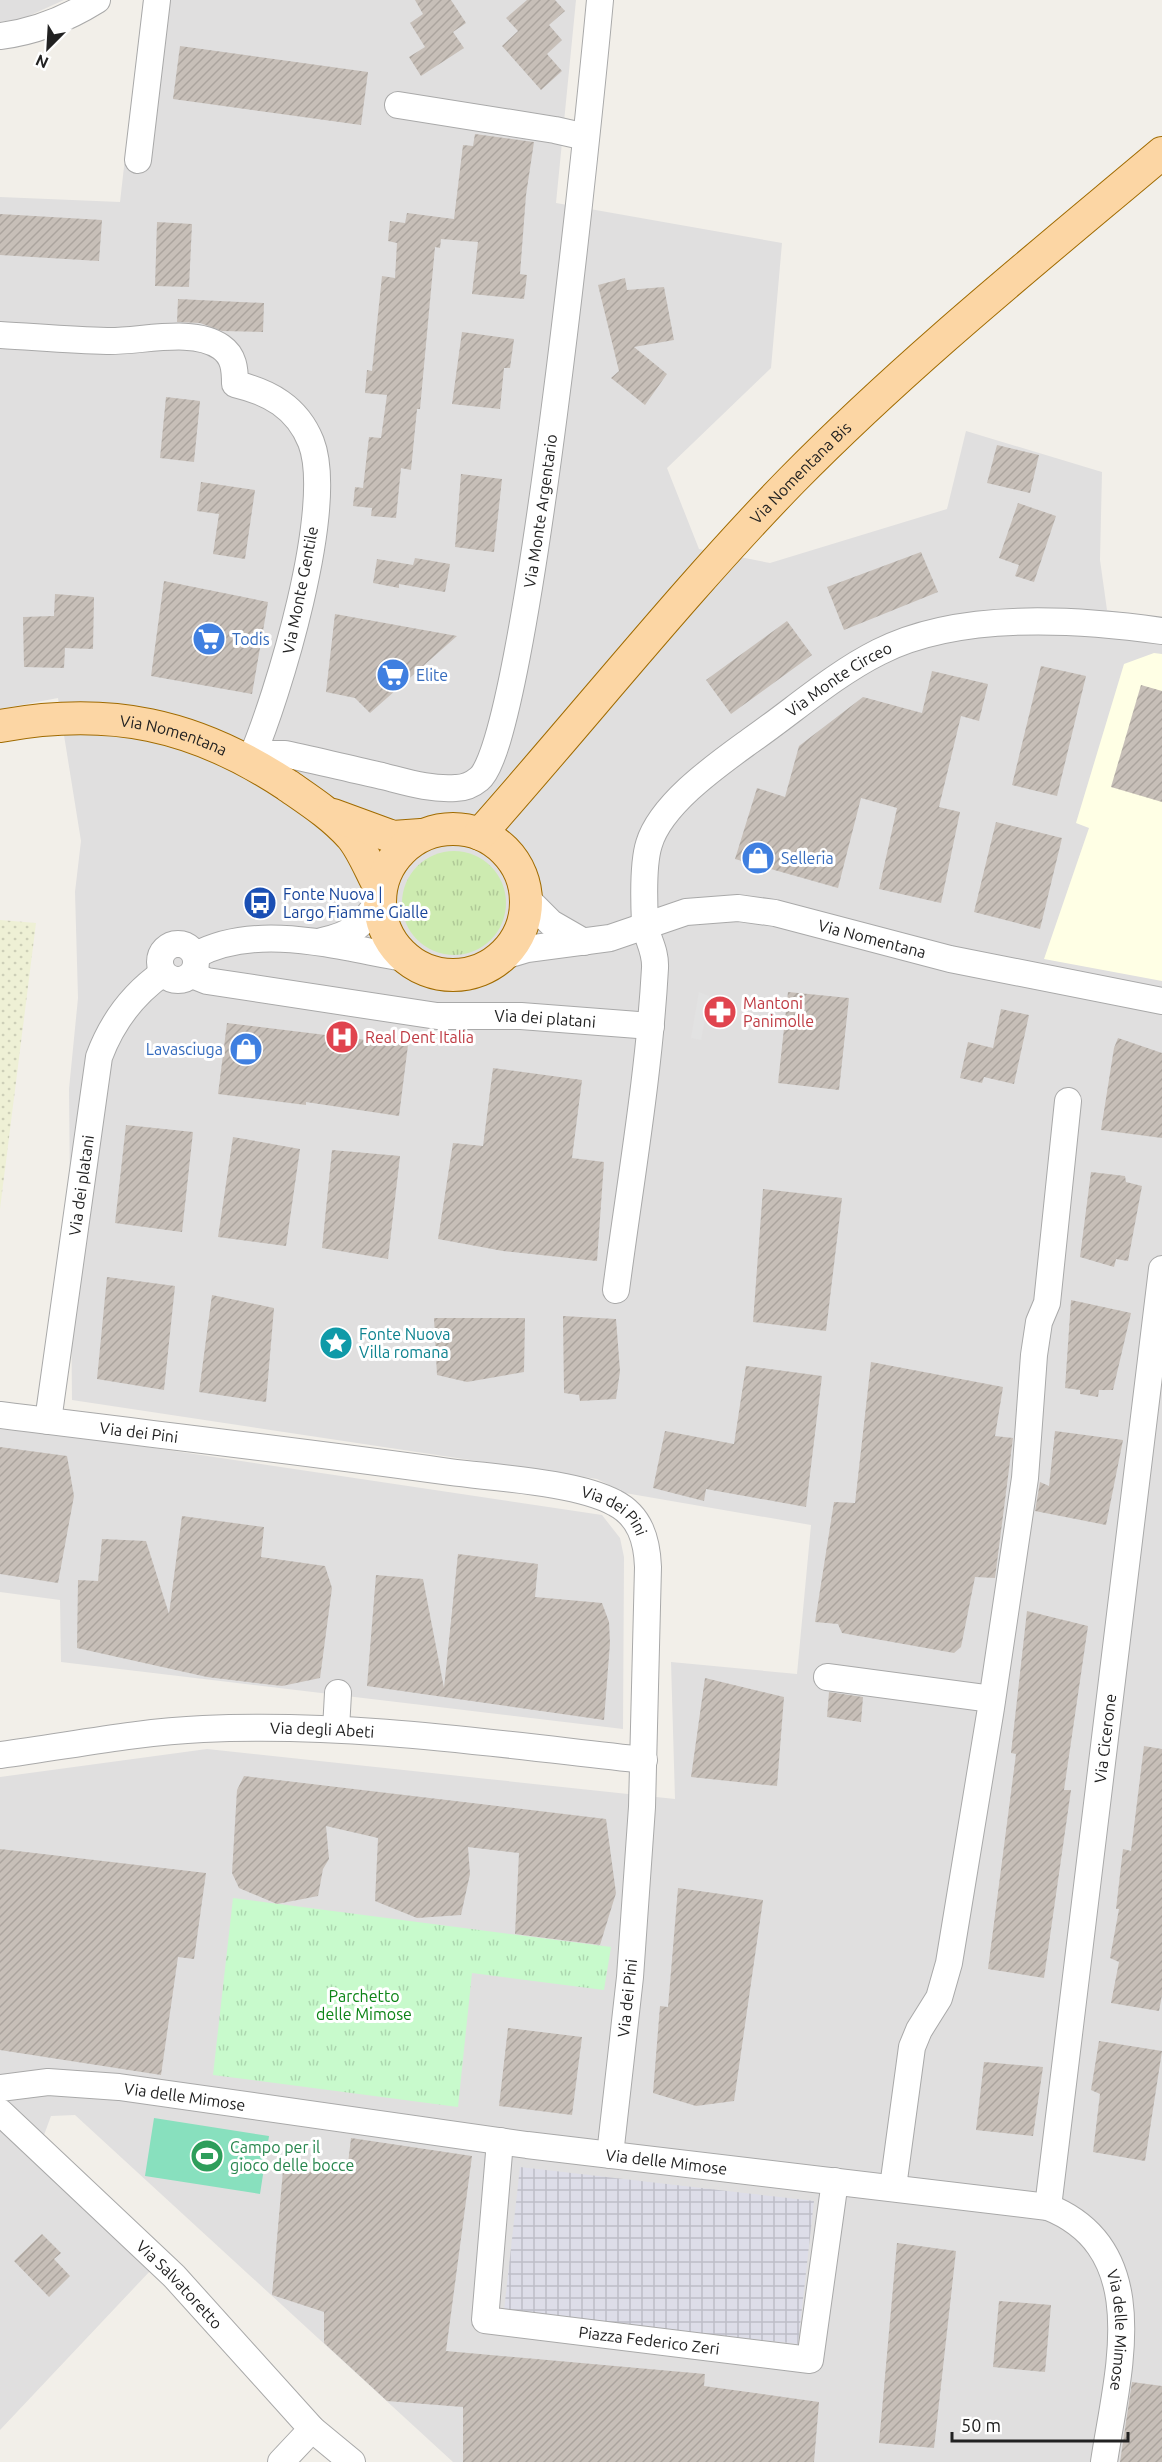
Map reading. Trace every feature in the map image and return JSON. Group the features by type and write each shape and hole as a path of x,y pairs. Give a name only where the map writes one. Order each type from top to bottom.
{"main road":[{"name":"Via Nomentana Bis","path":"480,834 688,593 833,439 926,351 1162,153"},
{"name":"Via Nomentana","path":"0,726 57,718 123,721 180,732 216,744 250,761 327,813 352,838 380,894"},
{"name":"Via Nomentana","path":"327,813 393,837 421,835"},
{"path":"442,829 464,829 480,834 498,844 512,859 522,878 526,898 525,919 517,939 504,956 472,973 454,976 436,974 420,968 404,957 390,941 381,921 380,894 388,866 402,848 421,835 442,829"}],"street":[{"path":"0,36 27,31 57,21 98,0"},
{"path":"138,160 157,0"},
{"name":"Via Monte Argentario","path":"250,761 271,754 285,754 411,783 448,788 460,788 473,783 488,769 497,744 516,658 560,368 600,0"},
{"path":"398,105 586,137"},
{"name":"Via Monte Gentile","path":"0,334 107,341 172,337 203,339 222,347 230,355 234,365 235,384 276,398 294,414 312,444 316,465 310,550 287,655 273,704 250,761"},
{"name":"Via Monte Circeo","path":"645,925 648,846 654,831 664,818 713,768 868,658 892,646 933,633 1042,620 1102,622 1162,631"},
{"path":"322,941 341,937 357,928 380,894"},
{"path":"526,898 551,923 584,942"},
{"name":"Via Nomentana","path":"504,956 527,949 616,936 675,915 706,909 765,912 941,957 1162,1001"},
{"path":"616,1290 651,1026 655,956 645,925"},
{"path":"194,965 237,940 322,941 404,957"},
{"name":"Via dei platani","path":"48,1421 99,1057 113,1026 134,998 164,973 161,956 172,944 189,946 194,965 207,981 437,1016 521,1016 651,1026"},
{"path":"893,2187 912,2047 939,1998 949,1963 992,1699 1024,1478 1034,1355 1039,1322 1047,1303 1068,1101"},
{"name":"Via Cicerone","path":"1048,2206 1162,1269"},
{"name":"Via dei Pini","path":"0,1415 325,1454 563,1488 592,1493 627,1510 640,1527 647,1552 644,1760 630,1977 610,2155"},
{"path":"827,1677 992,1699"},
{"path":"336,1729 338,1694"},
{"name":"Via degli Abeti","path":"0,1755 167,1731 336,1729 414,1734 644,1760"},
{"name":"Via delle Mimose","path":"0,2088 48,2082 119,2087 500,2141 1048,2206 1068,2216 1092,2235 1109,2258 1119,2289 1119,2357 1104,2462"},
{"name":"Via Salvatoretto","path":"0,2112 199,2301 312,2429 352,2462"},
{"name":"Piazza Federico Zeri","path":"500,2141 485,2320 810,2360 835,2181"},
{"path":"281,2462 312,2429"}],"shaded area":[{"path":"0,0 64,0 22,19 0,22"},
{"path":"143,0 576,0 556,203 782,243 771,368 667,468 699,549 770,563 947,509 966,431 1102,472 1100,560 1107,610 1162,619 1162,2462 453,2462 75,2115 51,2116 44,2135 167,2253 0,2430 0,1777 207,1749 675,1799 671,1662 797,1674 811,1525 625,1493 597,1479 72,1400 69,1089 78,998 75,892 81,841 58,698 0,709 0,197 120,202"},
{"path":"1154,653 1162,654 1162,981 1044,959 1089,828 1076,823 1124,664"},
{"path":"0,920 36,923 0,1209"},
{"path":"699,992 709,996 701,1040 691,1038"},
{"path":"0,1429 94,1439 602,1515 620,1538 624,1557 623,1729 61,1662 60,1600 0,1592"},
{"path":"520,2167 814,2201 798,2344 504,2311"}],"green space":[{"path":"454,851 474,855 491,866 502,883 506,903 502,923 491,940 474,951 454,955 434,951 417,940 406,923 402,903 406,883 417,866 434,855"},
{"name":"Parchetto delle Mimose","path":"233,1898 611,1947 604,1990 472,1973 458,2107 213,2075"},
{"name":"Campo per il gioco delle bocce","path":"154,2118 269,2136 260,2194 145,2176"}],"building":[{"path":"415,0 451,0 466,23 453,32 464,48 421,76 409,57 425,47 410,23 423,14"},
{"path":"527,0 555,0 565,11 549,25 562,40 547,54 562,71 541,90 502,46 518,31 506,18"},
{"path":"180,46 368,72 361,125 173,99"},
{"path":"475,134 534,142 526,195 520,274 527,275 524,299 472,294 478,242 441,239 440,248 435,247 420,409 417,409 411,470 401,468 396,518 371,516 372,508 353,506 355,487 363,488 369,437 381,438 387,395 365,393 367,370 372,371 382,276 395,278 397,243 388,241 390,221 405,223 407,213 454,219 463,145 473,146"},
{"path":"0,214 102,220 99,261 0,255"},
{"path":"157,222 192,224 189,287 155,286"},
{"path":"625,278 627,290 664,287 674,340 634,347 667,374 645,405 611,378 619,371 598,285"},
{"path":"178,299 264,303 263,332 222,331 200,323 177,322"},
{"path":"462,332 514,339 510,368 504,368 500,409 452,404"},
{"path":"166,397 200,401 194,462 160,458"},
{"path":"997,445 1039,455 1030,493 987,483"},
{"path":"461,474 502,479 494,552 455,547"},
{"path":"201,482 255,490 245,559 213,554 219,514 197,511"},
{"path":"1018,503 1056,516 1034,582 1015,576 1019,565 999,558"},
{"path":"921,552 938,592 844,630 827,587"},
{"path":"415,558 450,564 445,592 399,584 399,588 373,583 377,559 413,565"},
{"name":"Todis","path":"164,581 268,602 252,694 151,676"},
{"path":"55,594 94,597 93,649 65,648 64,668 24,667 23,617 54,616"},
{"path":"335,614 457,636 370,713 355,698 326,692"},
{"path":"787,621 812,655 731,714 706,680"},
{"path":"1041,666 1086,676 1057,796 1012,785"},
{"path":"932,671 988,684 979,721 961,716 939,807 960,812 941,903 879,889 897,808 861,798 838,888 735,859 757,788 785,797 799,746 863,697 922,713"},
{"path":"1141,685 1162,691 1162,802 1111,787"},
{"path":"996,822 1062,838 1040,929 974,912"},
{"path":"788,992 849,998 839,1090 778,1083"},
{"path":"1001,1009 1029,1015 1014,1084 984,1077 982,1083 960,1078 968,1042 993,1048"},
{"path":"227,1023 408,1045 399,1116 306,1102 306,1105 218,1094"},
{"path":"1118,1038 1162,1053 1162,1138 1101,1130 1114,1048"},
{"path":"493,1068 582,1080 572,1158 604,1162 597,1261 503,1251 438,1239 453,1143 483,1146"},
{"path":"126,1125 193,1132 182,1232 115,1223"},
{"path":"233,1137 300,1149 286,1246 218,1237"},
{"path":"332,1150 400,1156 388,1259 322,1248"},
{"path":"1091,1172 1125,1176 1126,1182 1142,1186 1128,1261 1116,1259 1114,1267 1080,1257"},
{"path":"763,1189 842,1198 826,1331 753,1322"},
{"path":"107,1277 175,1286 164,1390 97,1379"},
{"path":"212,1295 274,1308 266,1402 199,1392"},
{"path":"1071,1300 1131,1313 1113,1390 1099,1390 1098,1397 1080,1394 1080,1390 1065,1388"},
{"path":"563,1316 616,1319 620,1371 616,1399 580,1401 579,1395 564,1393"},
{"path":"434,1318 525,1318 524,1372 467,1382 437,1375"},
{"path":"871,1362 1003,1387 995,1436 1013,1438 995,1578 975,1577 961,1647 954,1653 842,1633 838,1624 815,1622 834,1502 855,1503"},
{"path":"746,1366 822,1376 806,1507 706,1489 704,1501 653,1488 665,1431 734,1444"},
{"path":"1055,1431 1123,1440 1106,1525 1035,1511 1040,1482 1049,1486"},
{"path":"0,1447 67,1456 74,1496 58,1583 0,1574"},
{"path":"182,1516 264,1527 261,1557 325,1566 332,1588 320,1678 282,1686 207,1677 77,1648 78,1580 98,1581 102,1539 146,1541 169,1614"},
{"path":"458,1554 538,1564 535,1597 602,1603 609,1622 610,1643 604,1720 367,1686 376,1575 423,1579 444,1688"},
{"path":"1027,1611 1088,1626 1064,1790 1071,1790 1044,1978 988,1969 1016,1754 1011,1753"},
{"path":"705,1678 784,1697 777,1786 691,1777"},
{"path":"829,1692 863,1697 861,1722 827,1717"},
{"path":"1144,1746 1162,1749 1162,1995 1159,2011 1111,2003 1119,1962 1110,1958 1119,1909 1116,1909 1123,1849 1131,1851"},
{"path":"244,1776 606,1819 616,1893 600,1945 515,1934 519,1853 468,1847 470,1874 461,1915 417,1918 375,1901 378,1838 326,1826 329,1859 323,1869 318,1896 277,1904 239,1888 232,1873 237,1790"},
{"path":"0,1849 206,1873 194,1959 178,1957 161,2075 0,2050"},
{"path":"678,1888 763,1900 734,2101 696,2106 653,2093 660,2006 668,2007"},
{"path":"508,2028 582,2037 572,2115 499,2106"},
{"path":"1099,2041 1162,2051 1145,2161 1093,2152 1100,2094 1091,2090"},
{"path":"984,2062 1043,2067 1033,2136 976,2130"},
{"path":"351,2138 472,2156 446,2351 705,2374 704,2386 819,2402 814,2462 463,2462 463,2407 387,2401 324,2343 324,2312 272,2295 284,2159 347,2172"},
{"path":"42,2234 61,2253 54,2259 70,2276 49,2297 14,2261"},
{"path":"897,2243 956,2251 934,2448 879,2443"},
{"path":"999,2301 1051,2305 1045,2372 993,2367"},
{"path":"1132,2382 1162,2386 1162,2462 1120,2462"}],"place":[{"name":"Todis","path":"209,639"},
{"name":"Elite","path":"393,675"},
{"name":"Selleria","path":"758,858"},
{"name":"Fonte Nuova | Largo Fiamme Gialle","path":"260,903"},
{"name":"Mantoni Panimolle","path":"720,1012"},
{"name":"Real Dent Italia","path":"342,1037"},
{"name":"Lavasciuga","path":"246,1049"},
{"name":"Fonte Nuova Villa romana","path":"336,1343"},
{"name":"Campo per il gioco delle bocce","path":"207,2156"}]}
